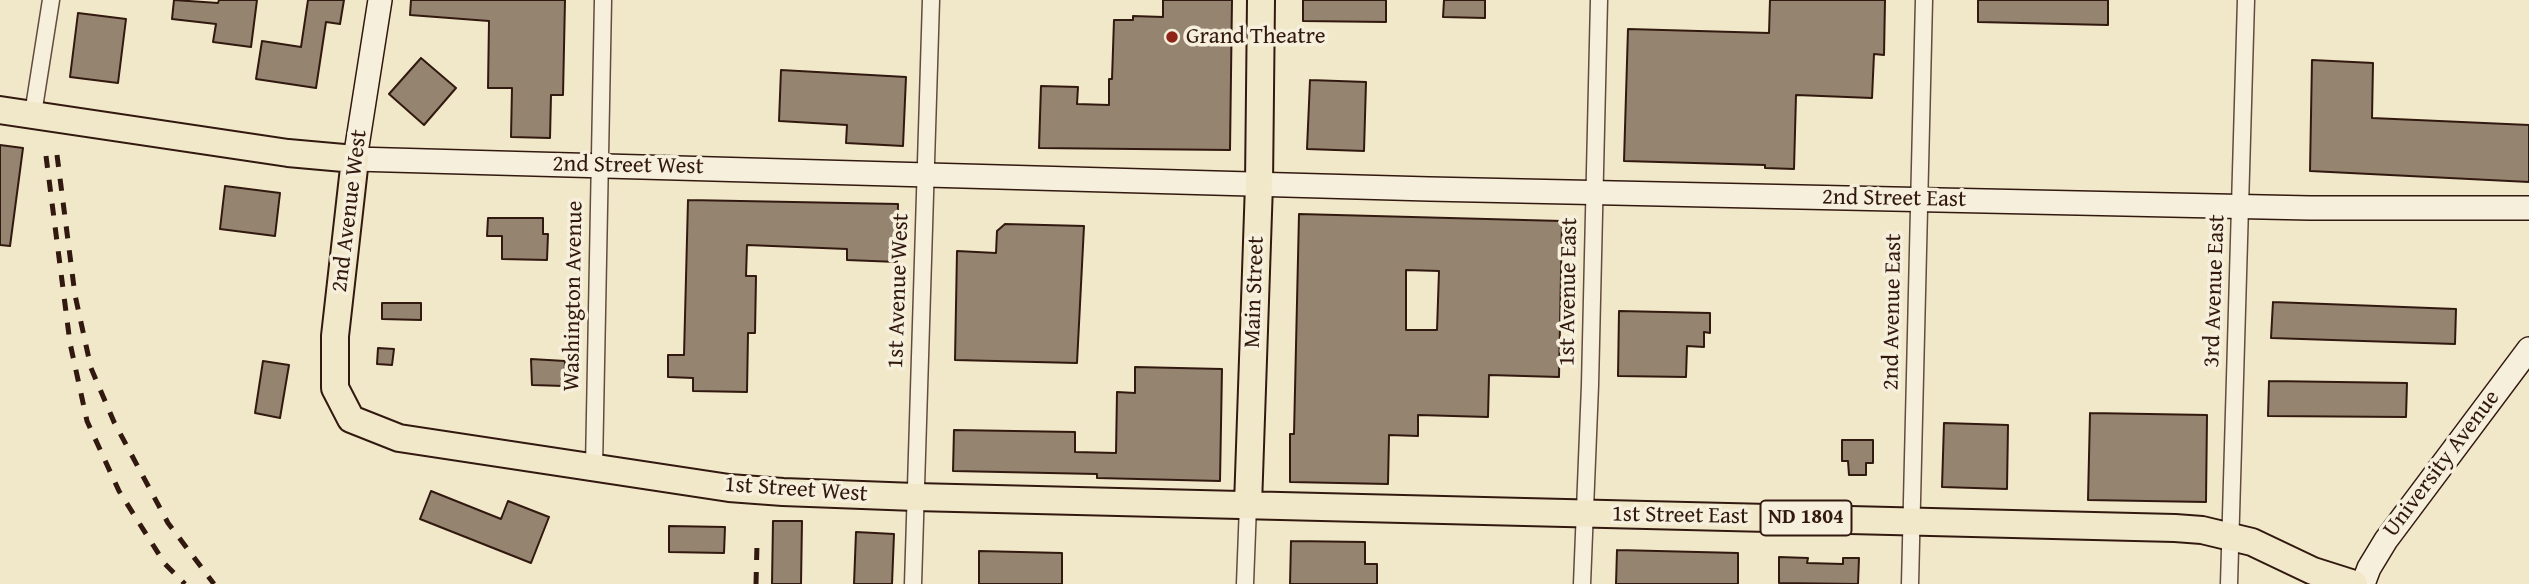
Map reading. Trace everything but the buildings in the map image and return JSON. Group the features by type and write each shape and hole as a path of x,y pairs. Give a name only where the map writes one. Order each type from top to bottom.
{"main road":[{"name":"Main Street","path":"1248,505 1259,184 1261,0"},
{"name":"2nd Street West","path":"0,110 288,153 355,159"},
{"name":"2nd Avenue West","path":"351,419 335,388 335,336 355,159"},
{"name":"1st Street West","path":"351,419 399,438 757,491 1248,505"},
{"name":"1st Street East","path":"1248,505 2175,528 2230,535 2262,546 2327,577 2354,584"}],"street":[{"path":"33,114 51,0"},
{"name":"2nd Avenue West","path":"355,159 380,0"},
{"name":"Washington Avenue","path":"594,467 603,0"},
{"name":"1st Avenue West","path":"913,584 931,0"},
{"name":"1st Avenue East","path":"1582,584 1590,385 1599,0"},
{"name":"2nd Avenue East","path":"1910,584 1924,0"},
{"name":"3rd Avenue East","path":"2229,584 2246,0"},
{"name":"2nd Street West","path":"355,159 1259,184"},
{"name":"2nd Street East","path":"1259,184 2240,206 2529,208"},
{"name":"University Avenue","path":"2363,584 2368,568 2386,540 2529,349"},
{"name":"Main Street","path":"1245,584 1248,505"}],"railway":[{"path":"57,155 75,295 91,368 114,422 168,523 214,584"},
{"path":"46,156 70,343 87,421 119,491 165,564 185,584"},
{"path":"756,584 757,544"}],"place":[{"name":"Grand Theatre","path":"1172,37"}]}
